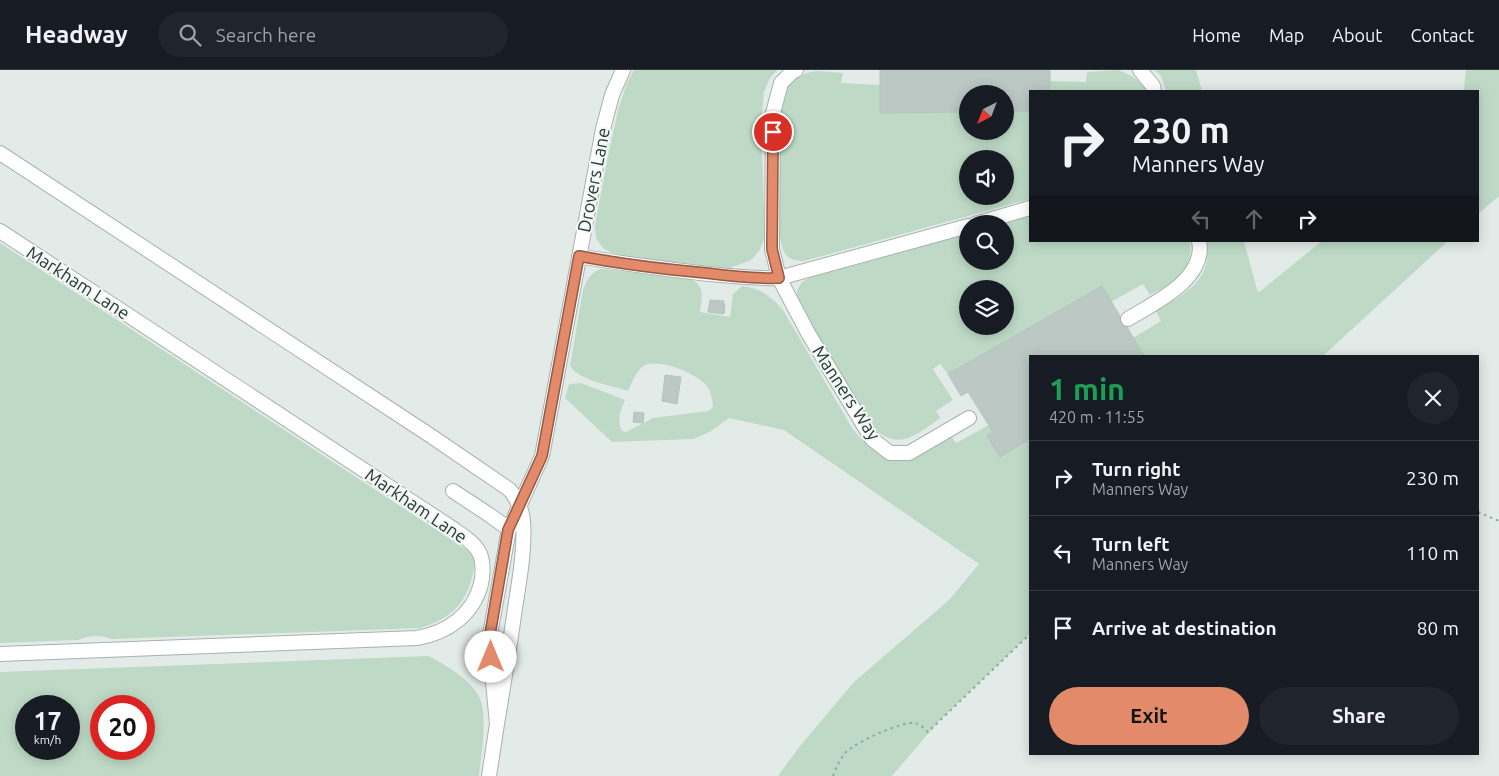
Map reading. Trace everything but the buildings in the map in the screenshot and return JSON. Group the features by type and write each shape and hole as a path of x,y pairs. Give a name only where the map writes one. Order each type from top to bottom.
{"lane":[{"name":"Drovers Lane","path":"497,724 489,640 508,530 542,456 603,130 612,95 623,70"},
{"name":"Manners Way","path":"796,70 781,83 773,113 772,249 779,278 808,333 872,439 890,453 909,453 969,418"},
{"path":"1140,70 1153,86 1154,90"},
{"path":"0,153 510,490 516,498 523,520 520,576 489,776"},
{"path":"1006,215 1029,208"},
{"path":"579,256 616,263 693,272 762,279 779,278 959,228"},
{"name":"Markham Lane","path":"0,232 455,530 476,547 480,554 484,573 478,594 464,616 444,630 429,636 0,654"},
{"path":"1128,319 1162,299 1184,282 1197,264 1199,242"},
{"path":"453,491 508,530"}],"path":[{"path":"1479,512 1499,521"},
{"path":"833,776 842,757 848,751 856,744 875,735 910,723 919,724 928,732 1029,635"}],"green space":[{"path":"634,70 777,70 770,78 764,92 761,122 765,238 759,251 751,260 730,268 672,262 612,253 603,248 596,238 595,225 618,110 627,83"},
{"path":"1117,70 1134,78 1146,90 1050,90 1050,81 1086,82 1087,72"},
{"path":"1155,70 1196,70 1202,90 1166,90 1161,76"},
{"path":"1466,70 1499,70 1499,196 1479,213 1479,90 1464,90"},
{"path":"818,71 843,73 841,83 880,85 959,110 959,140 1014,140 1014,111 1029,111 1029,199 1014,203 1014,150 959,150 959,205 1008,205 972,215 959,215 959,218 804,261 798,261 789,257 783,251 780,235 778,120 779,106 785,87 798,77"},
{"path":"1029,214 1029,242 1190,242 1189,263 1186,270 1168,286 1150,295 1143,284 1111,302 1102,286 948,374 940,364 933,369 953,400 936,411 940,418 922,431 905,439 896,440 887,438 868,423 796,301 797,290 802,282 811,277 959,235 959,270 1014,270 1014,219"},
{"path":"1206,242 1244,242 1258,293 1321,242 1447,242 1324,355 1143,355 1133,338 1161,321 1156,311 1186,292 1194,284 1206,266 1208,254"},
{"path":"0,243 473,554 475,563 473,574 460,604 440,620 421,628 112,639 95,636 78,640 0,643"},
{"path":"601,269 688,278 698,284 702,292 700,312 730,317 733,294 742,286 765,294 783,310 852,428 867,444 886,455 950,434 956,443 989,425 993,432 988,436 1000,457 1029,440 1029,635 939,721 892,776 778,776 800,746 854,682 949,600 979,564 784,430 729,418 711,431 694,439 612,442 565,398 569,384 581,383 625,400 619,423 622,431 626,432 653,418 709,411 713,407 711,395 706,385 701,380 675,367 656,363 642,367 628,391 588,379 570,366 583,290 595,272"},
{"path":"428,656 450,668 471,686 480,699 484,716 479,776 0,776 0,672"}],"route":[{"path":"491,657 489,640 508,530 542,456 579,256 616,263 693,272 762,279 779,278 772,249 773,132"}]}
